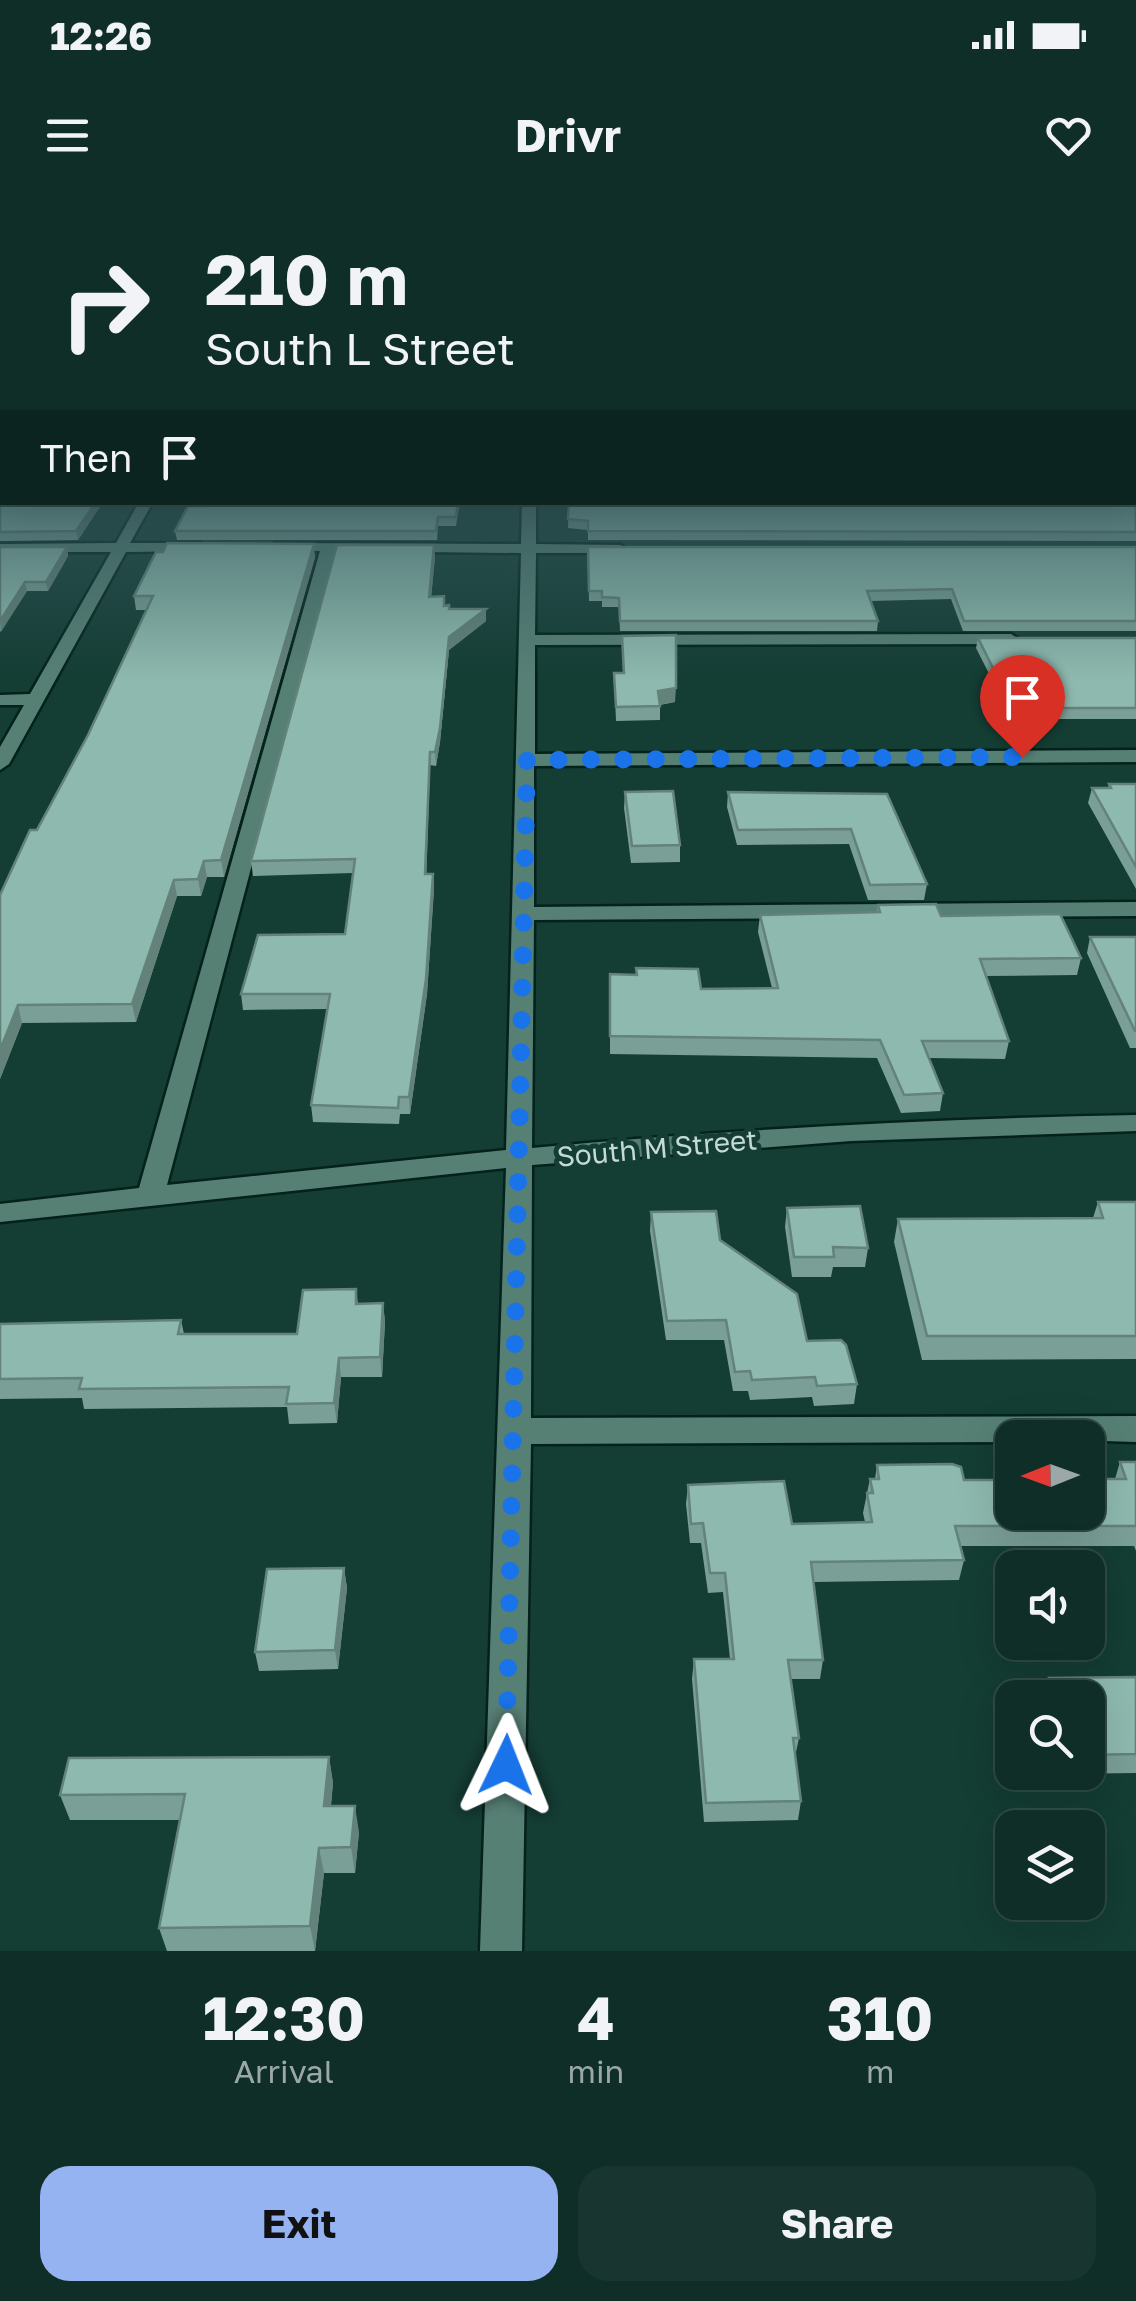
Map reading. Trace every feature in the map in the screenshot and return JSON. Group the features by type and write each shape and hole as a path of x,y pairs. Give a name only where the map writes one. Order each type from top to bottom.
{"street":[{"path":"0,764 137,517"},
{"path":"501,1951 515,1431 528,517"},
{"path":"0,548 221,546"},
{"path":"257,546 637,549"},
{"path":"150,1197 329,546"},
{"path":"528,640 1038,639"},
{"path":"0,700 36,699"},
{"path":"527,760 1136,756"},
{"path":"524,914 1136,909"},
{"name":"South M Street","path":"0,1213 693,1143 880,1130 1136,1123"},
{"path":"515,1431 1136,1429"}],"building":[{"path":"0,517 86,517 76,531 0,532"},
{"path":"182,517 456,517 438,517 436,531 175,531"},
{"path":"1136,517 1136,532 588,531 588,521 568,519"},
{"path":"167,543 314,544 221,860 204,861 198,879 174,880 132,1004 18,1005 0,1050 0,895 30,830 37,830 88,735 153,596 134,596 156,552 163,552"},
{"path":"337,545 434,545 429,597 444,596 444,606 449,605 449,609 486,609 449,637 440,728 435,752 430,752 425,874 433,874 426,979 409,1097 399,1097 398,1108 311,1105 330,994 241,994 258,935 345,934 355,859 251,861"},
{"path":"0,547 67,547 46,582 25,582 0,621"},
{"path":"588,547 1136,547 1136,621 964,621 952,589 867,591 878,621 620,621 619,598 589,591"},
{"path":"676,635 676,688 658,691 660,706 616,707 614,673 624,673 622,636"},
{"path":"978,638 1136,638 1136,708 1013,708"},
{"path":"1109,784 1136,784 1136,867 1092,788 1111,788"},
{"path":"673,791 680,845 632,846 625,792"},
{"path":"728,792 887,794 927,884 870,885 851,829 738,830"},
{"path":"936,904 941,916 1060,914 1081,958 980,959 1009,1041 922,1041 943,1093 904,1095 880,1040 610,1036 610,974 637,975 636,968 698,969 701,989 778,988 760,915 880,912 878,905"},
{"path":"1090,937 1136,937 1136,1031 1135,1031"},
{"path":"1098,1202 1136,1202 1136,1336 927,1336 898,1219 1103,1218"},
{"path":"860,1206 868,1248 833,1247 834,1257 794,1257 787,1208"},
{"path":"716,1211 720,1240 797,1294 807,1341 841,1340 846,1345 857,1384 817,1386 815,1377 752,1380 750,1371 735,1372 726,1320 667,1321 651,1212"},
{"path":"356,1289 356,1304 383,1303 380,1357 339,1358 334,1403 286,1404 289,1387 79,1389 82,1378 0,1379 0,1324 181,1320 178,1334 297,1334 303,1290"},
{"path":"1120,1462 1136,1462 1136,1526 1105,1526 1105,1479 1126,1479"},
{"path":"952,1464 961,1467 964,1480 995,1480 995,1526 955,1526 964,1560 811,1562 823,1660 788,1660 799,1738 793,1738 801,1801 706,1803 694,1659 734,1659 725,1573 710,1573 703,1523 691,1524 688,1485 784,1481 792,1524 872,1522 867,1493 873,1493 870,1479 879,1479 877,1465"},
{"path":"344,1568 335,1650 255,1652 267,1569"},
{"path":"1136,1677 1136,1754 1105,1755 1105,1680 1049,1678"},
{"path":"329,1757 324,1806 355,1806 351,1847 319,1848 310,1926 159,1928 185,1794 60,1795 69,1758"}],"route":[{"path":"506,1765 527,760 1022,757"}]}
